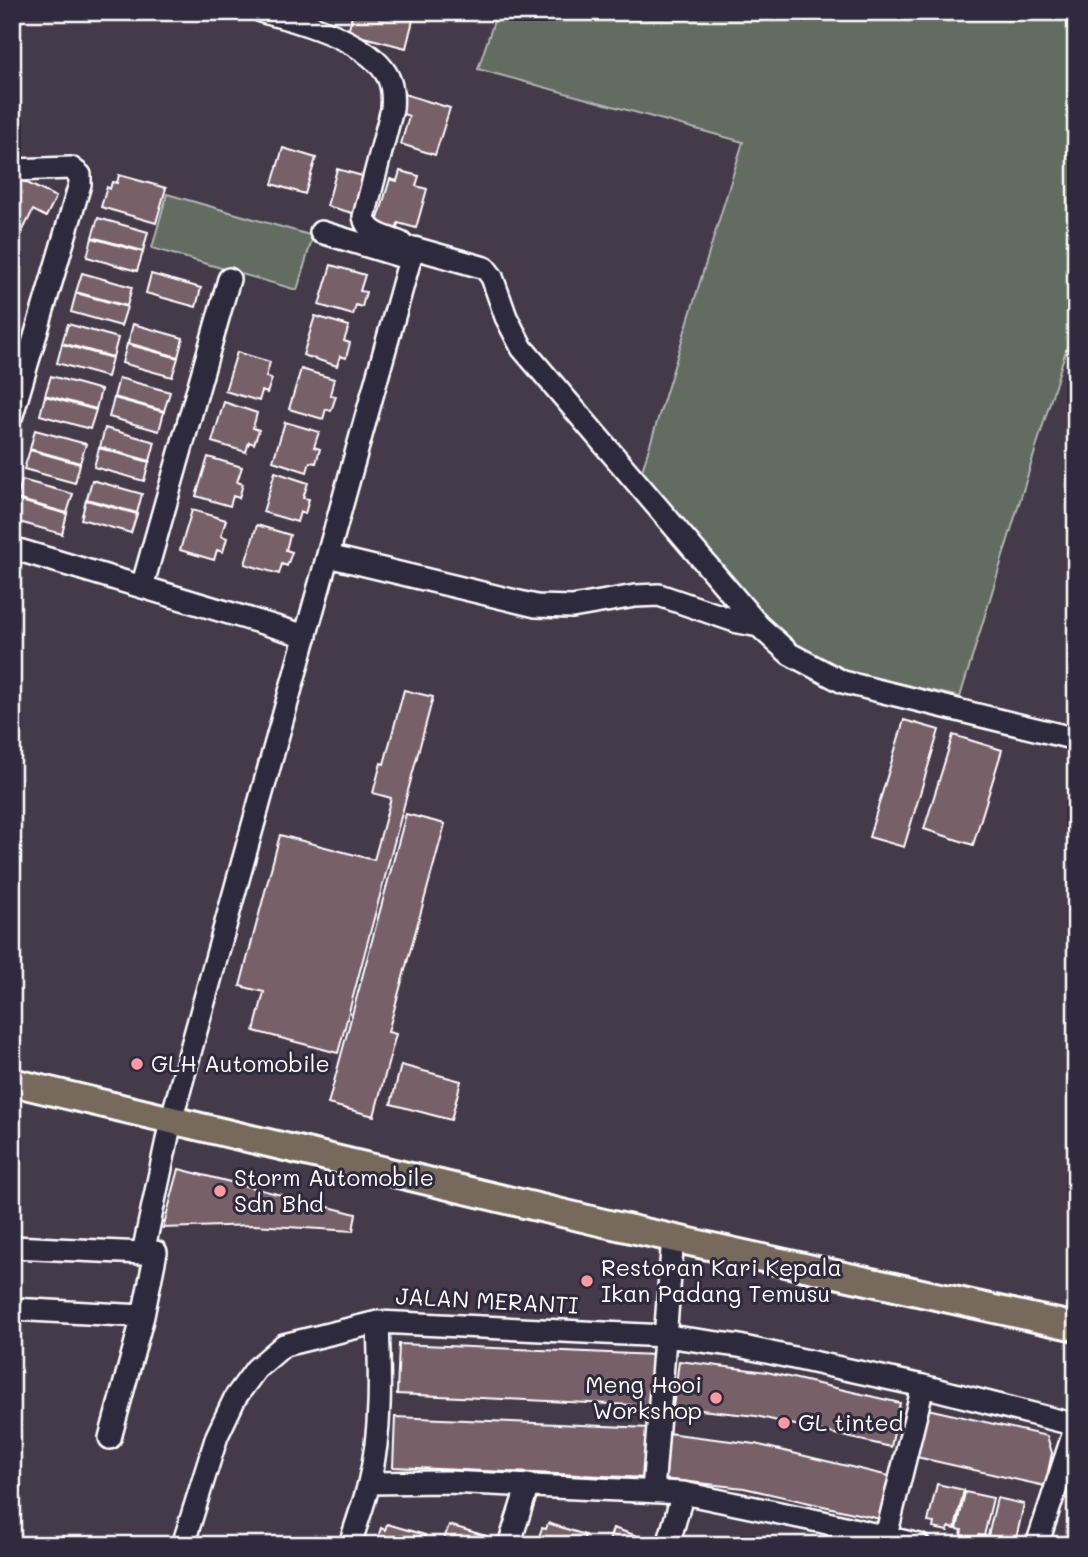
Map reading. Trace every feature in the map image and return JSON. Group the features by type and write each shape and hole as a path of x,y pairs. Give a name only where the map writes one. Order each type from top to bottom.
{"main road":[{"path":"12,1082 673,1237 1076,1327"}],"street":[{"path":"263,12 304,22 345,40 379,64 388,78 393,92 392,109 363,217 370,230 412,253"},
{"path":"12,170 71,167 79,175 80,184 12,415"},
{"path":"321,232 485,268 492,277 506,317 522,348 759,626 790,654 843,682 1076,738"},
{"path":"12,1247 143,1253 171,1121 412,253"},
{"path":"142,587 229,279"},
{"path":"12,548 306,636"},
{"path":"328,556 536,606 572,607 635,596 659,595 738,622 759,626"},
{"path":"653,1490 673,1237"},
{"path":"110,1438 143,1316 156,1252"},
{"path":"12,1309 143,1316"},
{"path":"350,1545 369,1483 376,1442 380,1395 378,1322"},
{"name":"JALAN MERANTI","path":"183,1545 217,1436 235,1398 256,1368 284,1346 378,1322 666,1336 739,1346 1076,1425"},
{"path":"886,1536 923,1387"},
{"path":"1037,1545 1076,1425"},
{"path":"369,1483 528,1485 684,1493 919,1545"},
{"path":"509,1545 528,1485"},
{"path":"668,1545 684,1493"}],"green space":[{"path":"497,12 1076,12 1076,317 960,697 844,671 796,643 763,617 641,474 743,142 478,69"},
{"path":"167,194 313,236 297,290 152,248"}],"building":[{"path":"353,12 415,12 406,48 348,33"},
{"path":"404,94 450,108 435,155 401,144 409,116 398,112"},
{"path":"283,148 316,158 305,194 272,184"},
{"path":"337,169 366,177 356,214 327,206"},
{"path":"400,171 419,176 416,186 427,189 416,228 398,223 395,235 375,229 390,179 397,181"},
{"path":"119,175 166,188 156,223 101,207 107,187 110,189 112,182 117,183"},
{"path":"21,180 56,197 46,217 33,210 13,250 12,197"},
{"path":"98,218 148,232 143,251 92,237"},
{"path":"92,238 143,252 137,271 87,257"},
{"path":"331,265 365,275 360,291 366,292 362,307 356,305 353,315 319,305"},
{"path":"82,273 132,287 127,306 76,292"},
{"path":"151,274 201,288 196,307 146,293"},
{"path":"76,293 127,307 121,326 71,312"},
{"path":"315,316 349,326 344,341 350,343 346,358 340,356 337,366 303,355"},
{"path":"68,324 118,338 113,357 62,343"},
{"path":"133,324 183,338 178,357 128,343"},
{"path":"62,344 112,358 107,377 57,363"},
{"path":"127,344 178,358 172,377 122,363"},
{"path":"237,352 270,362 266,377 272,379 267,393 262,391 259,401 225,391"},
{"path":"301,369 334,379 330,395 336,396 331,411 326,409 323,419 289,409"},
{"path":"51,376 101,390 96,409 45,395"},
{"path":"119,378 170,392 164,411 114,397"},
{"path":"45,396 96,410 90,429 40,415"},
{"path":"114,398 164,412 159,431 109,417"},
{"path":"224,402 257,413 253,428 259,430 254,444 249,442 246,452 212,442"},
{"path":"285,422 319,432 314,447 320,449 316,463 310,462 307,472 273,461"},
{"path":"105,428 155,442 150,461 100,447"},
{"path":"35,430 86,444 80,463 30,449"},
{"path":"99,448 149,462 144,481 94,467"},
{"path":"30,450 80,464 75,483 24,469"},
{"path":"208,457 242,467 237,482 243,484 239,498 233,496 230,506 196,496"},
{"path":"275,472 308,483 303,498 309,499 305,514 300,512 297,522 263,512"},
{"path":"22,480 73,494 67,513 17,499"},
{"path":"92,480 142,494 137,513 87,499"},
{"path":"17,500 67,514 62,534 12,520"},
{"path":"86,500 137,514 131,533 81,519"},
{"path":"192,510 226,520 221,536 227,538 223,552 217,550 214,560 180,550"},
{"path":"257,525 290,535 286,550 292,552 287,566 282,564 279,574 245,564"},
{"path":"404,690 433,697 338,1053 254,1031 264,992 240,986 280,835 374,860 391,798 373,793 381,763 384,764"},
{"path":"904,720 939,730 904,847 869,837"},
{"path":"953,735 1002,750 973,845 924,829"},
{"path":"406,814 445,824 388,1032 396,1034 374,1116 328,1104"},
{"path":"401,1065 461,1081 451,1120 391,1104"},
{"name":"Storm Automobile Sdn Bhd","path":"179,1169 356,1214 353,1231 254,1225 163,1228"},
{"path":"399,1344 655,1355 652,1406 397,1394"},
{"path":"679,1361 767,1372 900,1403 891,1447 756,1416 673,1407"},
{"path":"923,1408 1047,1436 1052,1453 1045,1486 912,1456"},
{"path":"395,1417 650,1428 648,1478 393,1467"},
{"path":"667,1433 755,1444 889,1476 880,1519 744,1488 662,1479"},
{"path":"937,1484 964,1490 955,1529 949,1527 948,1531 933,1528 934,1523 928,1522"},
{"path":"965,1492 993,1498 984,1536 978,1535 977,1539 961,1535 962,1530 957,1529"},
{"path":"997,1498 1024,1504 1015,1543 1009,1541 1009,1545 993,1542 994,1537 988,1536"},
{"path":"548,1523 585,1535 582,1545 537,1543 542,1528 546,1529"},
{"path":"387,1524 425,1535 422,1545 376,1544 381,1528 385,1530"},
{"path":"449,1525 486,1536 484,1542 487,1545 442,1545"},
{"path":"613,1528 650,1540 649,1545 608,1545"}],"place":[{"name":"GLH Automobile","path":"137,1064"},
{"name":"Storm Automobile Sdn Bhd","path":"220,1191"},
{"name":"Restoran Kari Kepala Ikan Padang Temusu","path":"587,1281"},
{"name":"Meng Hooi Workshop","path":"716,1398"},
{"name":"GL tinted","path":"784,1423"}]}
